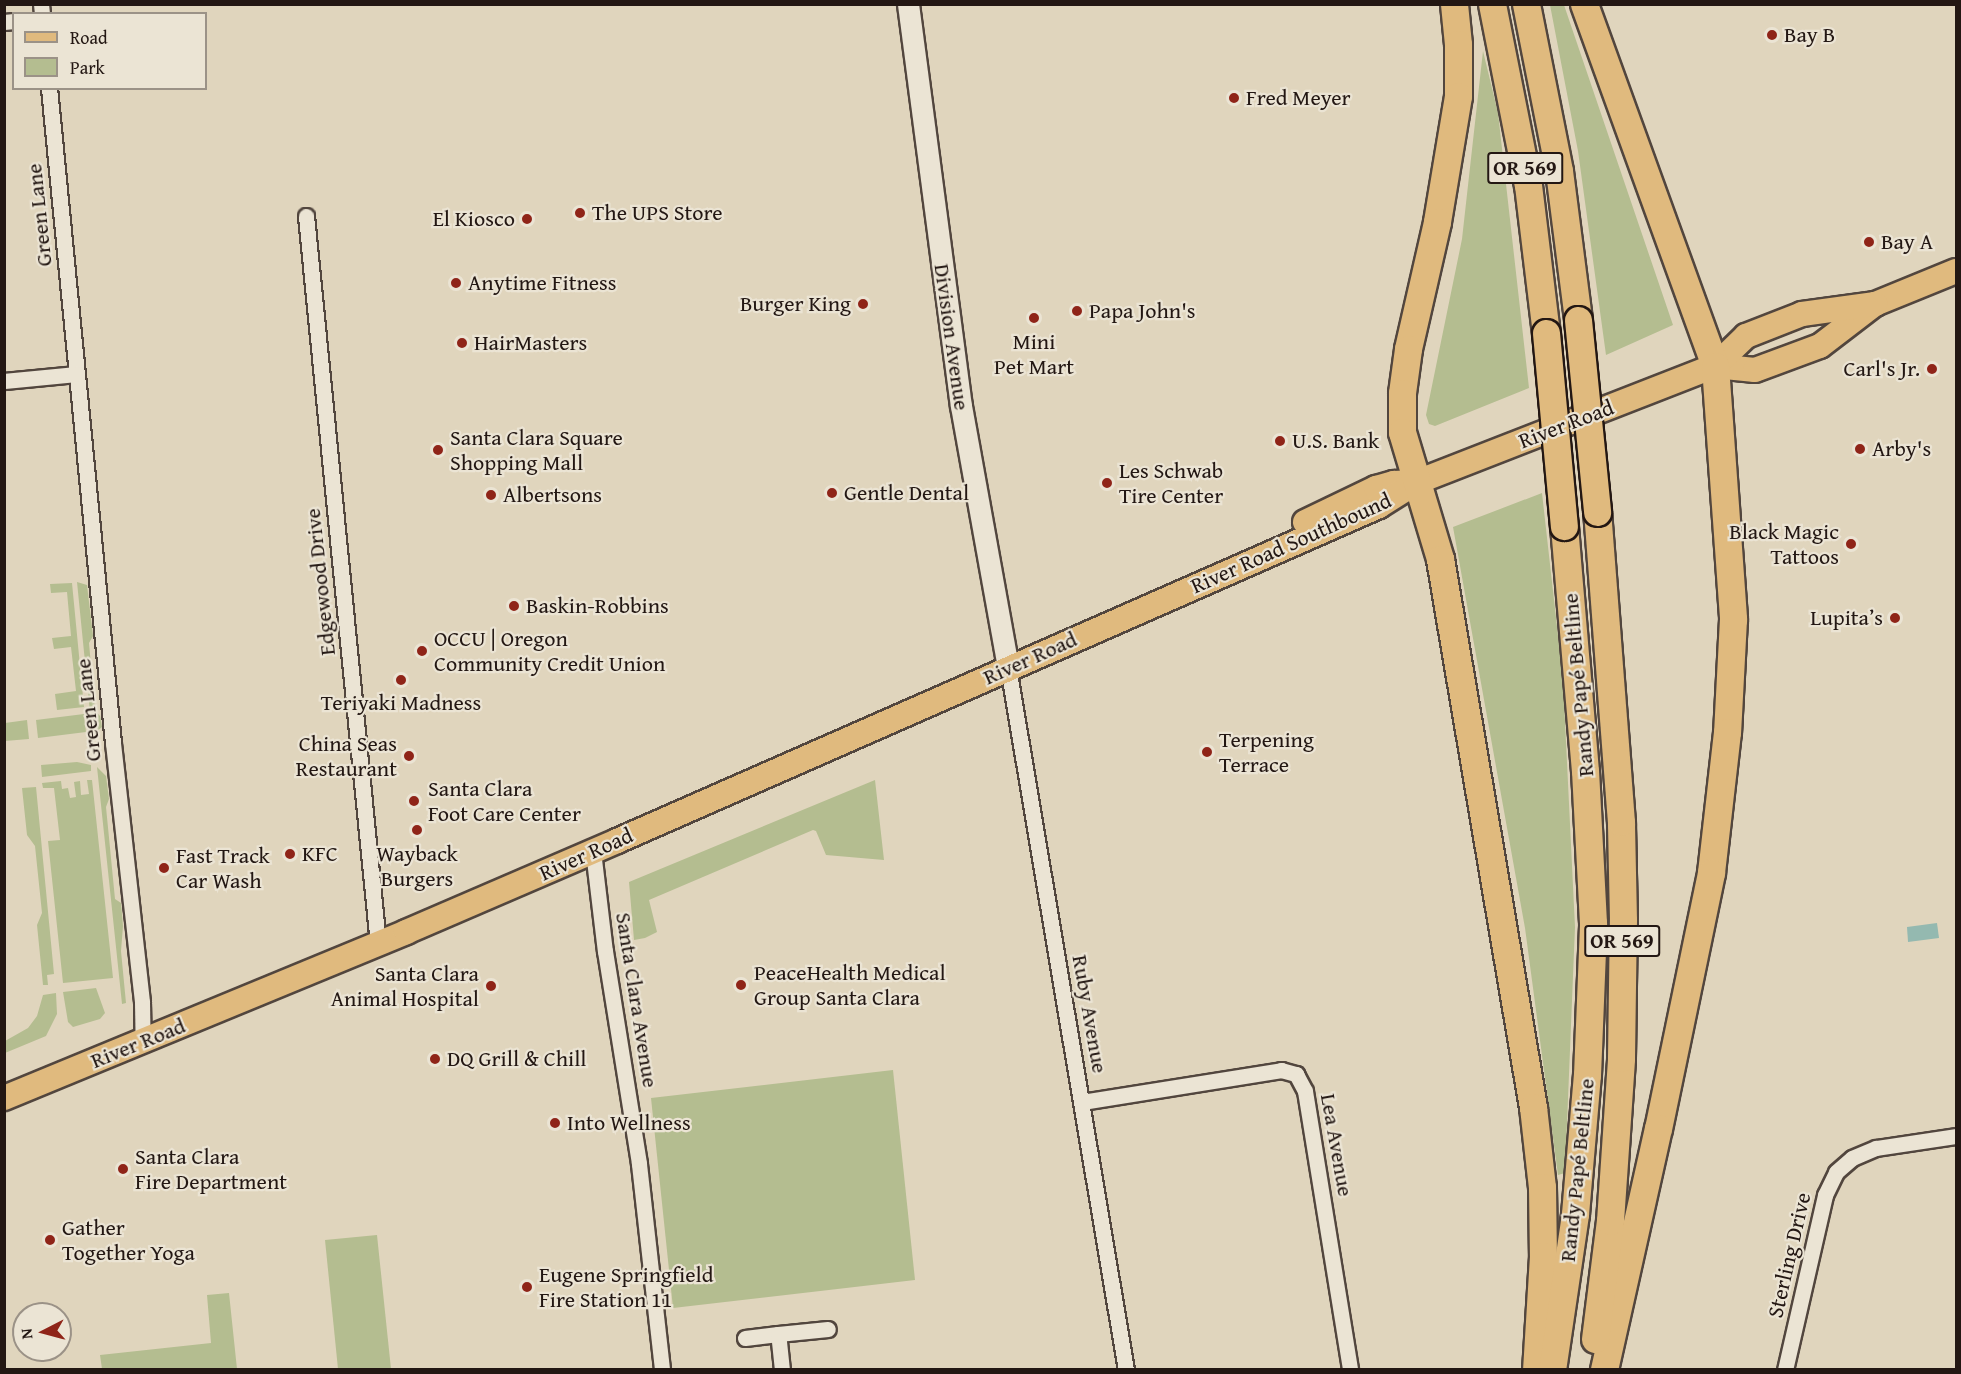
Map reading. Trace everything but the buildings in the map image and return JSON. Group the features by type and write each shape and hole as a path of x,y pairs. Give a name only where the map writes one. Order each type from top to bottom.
{"highway":[{"path":"1454,4 1458,44 1457,108 1437,222 1408,349 1402,393 1404,442 1440,559 1533,1107 1542,1187 1543,1256 1536,1370"},
{"name":"Randy Papé Beltline","path":"1492,4 1528,185 1546,333 1585,771 1593,923 1587,1075 1575,1214 1552,1370"},
{"name":"Randy Papé Beltline","path":"1526,4 1559,171 1578,320 1621,822 1623,920 1621,1058 1610,1221 1590,1370"},
{"path":"1584,4 1715,366 1733,619 1727,732 1711,873 1658,1128 1604,1370"}],"main road":[{"name":"River Road","path":"4,1098 378,944 1163,600 1242,552 1363,494 1394,483 1417,482 1715,366 1746,336 1792,318 1875,304 1956,271"},
{"name":"River Road","path":"1715,366 1755,370 1820,346 1875,304"}],"street":[{"name":"Division Avenue","path":"908,4 961,406 1008,667"},
{"name":"Green Lane","path":"49,90 113,743 142,1002 143,1041"},
{"name":"Edgewood Drive","path":"306,216 378,944"},
{"path":"4,381 77,374"},
{"name":"Ruby Avenue","path":"1008,667 1126,1370"},
{"name":"Santa Clara Avenue","path":"593,851 604,951 639,1164 662,1370"},
{"name":"Lea Avenue","path":"1082,1102 1281,1070 1296,1074 1305,1091 1350,1370"},
{"name":"Sterling Drive","path":"1785,1370 1825,1195 1836,1172 1852,1158 1876,1148 1956,1136"},
{"path":"744,1338 828,1329"},
{"path":"778,1334 782,1370"}],"green space":[{"path":"1550,5 1564,5 1673,325 1606,355 1578,151"},
{"path":"1483,51 1498,113 1529,388 1435,426 1429,424 1426,415 1462,239"},
{"path":"1542,493 1563,680 1575,927 1565,1173 1558,1175 1525,928 1453,527"},
{"path":"77,582 87,585 93,636 89,643 95,710 100,716 102,727 92,732"},
{"path":"72,583 84,707 57,710 55,694 76,691 71,647 54,649 52,638 71,636 67,592 51,593 50,584"},
{"path":"84,714 86,732 38,738 36,720"},
{"path":"27,720 29,739 5,741 5,723"},
{"path":"77,762 91,765 91,771 42,777 41,765"},
{"path":"97,767 106,776 109,799 106,807 115,899 121,903 123,926 121,951 126,1003 122,1004"},
{"path":"87,780 92,780 113,978 63,983 48,841 60,840 54,788 43,788 42,783 61,781 62,789 68,788 70,798 76,797 74,782 80,781 81,795 89,794"},
{"path":"875,780 884,860 826,855 816,831 813,830 649,900 657,932 634,940 629,882"},
{"path":"36,787 54,974 47,975 48,985 43,985 37,925 42,913 35,846 27,835 22,788"},
{"path":"96,988 105,1013 100,1019 73,1027 68,1022 63,992"},
{"path":"56,993 57,1014 46,1036 5,1053 5,1041 28,1028 37,1016 43,995"},
{"path":"893,1070 915,1280 673,1308 651,1098"},
{"path":"377,1235 391,1369 338,1369 325,1240"},
{"path":"229,1293 237,1369 102,1369 100,1355 211,1343 207,1295"}],"water":[{"path":"1937,923 1939,938 1908,942 1907,927"}],"place":[{"name":"Bay B","path":"1772,35"},
{"name":"Fred Meyer","path":"1234,98"},
{"name":"The UPS Store","path":"580,213"},
{"name":"El Kiosco","path":"527,219"},
{"name":"Bay A","path":"1869,242"},
{"name":"Anytime Fitness","path":"456,283"},
{"name":"Burger King","path":"863,304"},
{"name":"Papa John's","path":"1077,311"},
{"name":"Mini Pet Mart","path":"1034,318"},
{"name":"HairMasters","path":"462,343"},
{"name":"Carl's Jr.","path":"1932,369"},
{"name":"U.S. Bank","path":"1280,441"},
{"name":"Arby's","path":"1860,449"},
{"name":"Santa Clara Square Shopping Mall","path":"438,450"},
{"name":"Les Schwab Tire Center","path":"1107,483"},
{"name":"Gentle Dental","path":"832,493"},
{"name":"Albertsons","path":"491,495"},
{"name":"Black Magic Tattoos","path":"1851,544"},
{"name":"Baskin-Robbins","path":"514,606"},
{"name":"Lupita’s","path":"1895,618"},
{"name":"OCCU | Oregon Community Credit Union","path":"422,651"},
{"name":"Teriyaki Madness","path":"401,680"},
{"name":"Terpening Terrace","path":"1207,752"},
{"name":"China Seas Restaurant","path":"409,756"},
{"name":"Santa Clara Foot Care Center","path":"414,801"},
{"name":"Wayback Burgers","path":"417,830"},
{"name":"KFC","path":"290,854"},
{"name":"Fast Track Car Wash","path":"164,868"},
{"name":"PeaceHealth Medical Group Santa Clara","path":"741,985"},
{"name":"Santa Clara Animal Hospital","path":"491,986"},
{"name":"DQ Grill & Chill","path":"435,1059"},
{"name":"Into Wellness","path":"555,1123"},
{"name":"Santa Clara Fire Department","path":"123,1169"},
{"name":"Gather Together Yoga","path":"50,1240"},
{"name":"Eugene Springfield Fire Station 11","path":"527,1287"}]}
